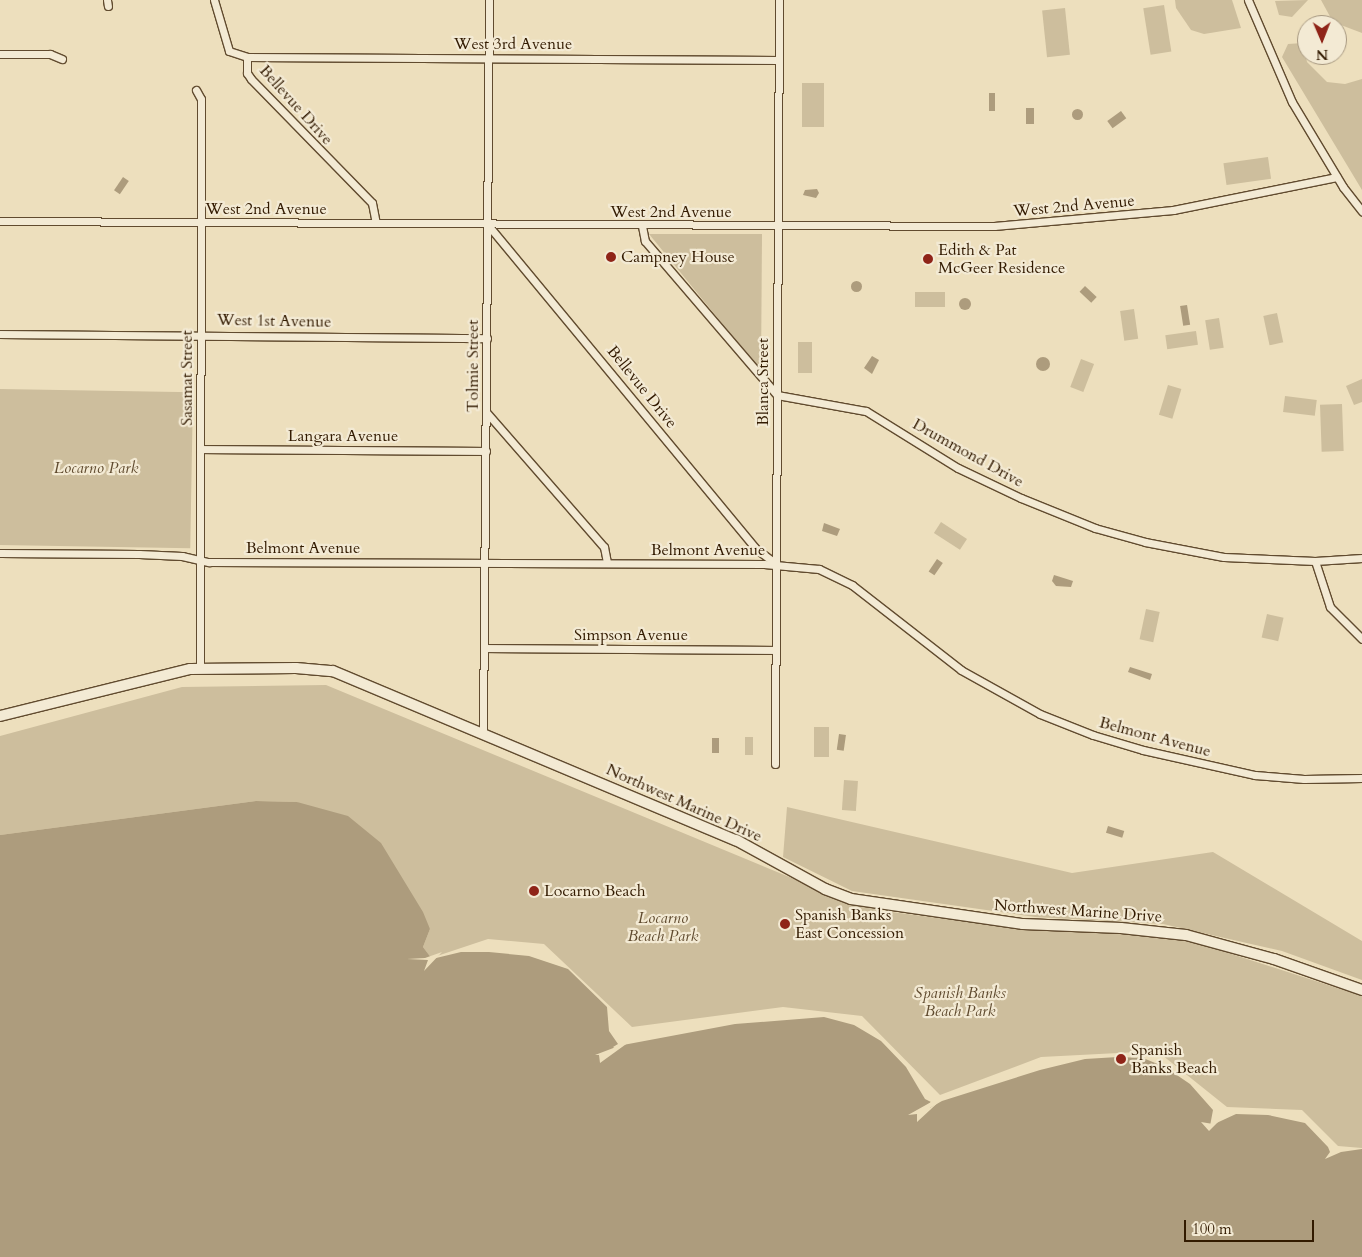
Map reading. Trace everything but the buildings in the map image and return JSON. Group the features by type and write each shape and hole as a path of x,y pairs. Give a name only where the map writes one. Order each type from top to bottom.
{"street":[{"name":"Bellevue Drive","path":"214,0 226,46 237,55 247,57 247,73 251,79 372,203 376,223"},
{"name":"Tolmie Street","path":"483,732 489,0"},
{"name":"Blanca Street","path":"775,764 779,0"},
{"path":"1248,0 1292,102 1337,176 1362,211"},
{"path":"0,54 50,54 62,59"},
{"name":"West 3rd Avenue","path":"247,57 779,60"},
{"name":"Sasamat Street","path":"196,90 201,99 200,668"},
{"name":"West 2nd Avenue","path":"0,222 994,226 1070,222 1202,206 1337,176"},
{"name":"Bellevue Drive","path":"488,225 754,546 776,564"},
{"path":"642,226 645,241 777,395"},
{"name":"West 1st Avenue","path":"0,334 200,334 487,338"},
{"name":"Drummond Drive","path":"777,395 866,411 958,468 1021,498 1095,528 1188,551 1224,556 1315,561 1362,558"},
{"path":"487,413 604,547 607,563"},
{"name":"Langara Avenue","path":"200,449 486,451"},
{"name":"Belmont Avenue","path":"0,553 139,554 200,560 776,564 819,569 838,577 961,670 1040,714 1093,735 1143,750 1255,775 1304,779 1362,778"},
{"path":"1315,561 1330,607 1362,639"},
{"name":"Simpson Avenue","path":"485,648 776,650"},
{"name":"Northwest Marine Drive","path":"0,716 170,672 200,668 333,671 483,732 736,840 825,889 850,899 1023,924 1121,928 1186,935 1274,959 1362,990"}],"green space":[{"path":"1175,0 1232,0 1241,28 1204,34 1191,30 1176,8"},
{"path":"1308,0 1292,17 1279,15 1275,1"},
{"path":"1321,0 1362,0 1362,33 1347,27 1347,15 1329,15"},
{"path":"1164,5 1171,51 1151,55 1143,8"},
{"path":"1065,8 1070,55 1047,57 1042,10"},
{"path":"1297,43 1297,65 1310,65 1327,82 1345,84 1362,79 1362,190 1282,57 1288,44"},
{"path":"802,83 824,83 824,127 802,127"},
{"path":"1268,157 1271,179 1226,185 1223,163"},
{"path":"649,234 762,234 761,371"},
{"path":"915,292 945,292 945,307 915,307"},
{"path":"1134,309 1138,339 1124,341 1120,311"},
{"path":"1277,313 1283,342 1270,345 1263,316"},
{"path":"1219,318 1224,348 1210,350 1205,320"},
{"path":"1196,331 1198,345 1167,349 1165,335"},
{"path":"798,342 812,342 812,373 798,373"},
{"path":"1081,359 1094,364 1083,392 1070,387"},
{"path":"1362,379 1362,402 1354,405 1346,386"},
{"path":"1168,385 1181,389 1172,419 1159,415"},
{"name":"Locarno Park","path":"0,389 193,392 190,548 0,545"},
{"path":"1285,396 1317,400 1315,416 1283,412"},
{"path":"1342,404 1344,451 1322,452 1320,405"},
{"path":"941,522 967,539 960,550 934,533"},
{"path":"1146,609 1160,612 1153,642 1140,639"},
{"path":"1267,614 1284,618 1278,641 1262,637"},
{"path":"326,685 857,905 883,911 1019,928 1160,935 1213,948 1362,996 1362,1148 1338,1146 1302,1110 1227,1107 1157,1051 1041,1057 940,1095 862,1016 783,1007 632,1027 544,944 488,939 431,958 423,947 430,929 297,802 256,801 0,835 0,736 182,687"},
{"path":"814,727 829,727 829,757 814,757"},
{"path":"745,737 753,737 753,755 745,755"},
{"path":"844,780 858,781 856,811 842,810"},
{"path":"787,807 1072,873 1213,852 1362,941 1362,980 1282,951 1163,924 1035,917 852,891 783,857"}],"shaded area":[{"path":"989,93 995,93 995,111 989,111"},
{"path":"1026,108 1034,108 1034,124 1026,124"},
{"path":"1077,108 1083,114 1077,120 1071,114"},
{"path":"1121,111 1126,118 1113,128 1107,121"},
{"path":"123,177 129,181 120,194 114,190"},
{"path":"817,189 819,193 816,198 803,195 805,190"},
{"path":"856,280 862,286 856,292 850,286"},
{"path":"1085,286 1097,297 1091,303 1080,292"},
{"path":"963,298 967,298 971,304 967,310 963,310 959,306 959,302"},
{"path":"1187,305 1190,325 1183,326 1180,306"},
{"path":"872,356 879,360 872,374 864,368"},
{"path":"1043,357 1048,359 1050,364 1048,369 1043,371 1038,369 1036,364 1038,359"},
{"path":"824,523 840,529 837,536 822,531"},
{"path":"937,559 943,563 934,575 929,571"},
{"path":"1054,575 1073,581 1071,587 1056,586 1052,581"},
{"path":"1130,667 1152,674 1150,680 1128,672"},
{"path":"839,734 846,735 844,751 837,750"},
{"path":"712,738 719,738 719,753 712,753"},
{"path":"256,801 297,802 348,816 381,843 423,912 430,929 423,947 432,959 461,952 489,952 529,956 568,969 607,1007 609,1031 618,1044 613,1047 617,1050 623,1045 735,1024 824,1017 854,1025 881,1041 906,1067 925,1099 931,1102 926,1106 926,1110 942,1101 1040,1070 1085,1059 1118,1057 1143,1058 1165,1067 1190,1084 1213,1110 1210,1126 1236,1114 1268,1115 1305,1123 1328,1147 1330,1152 1325,1159 1341,1152 1362,1149 1362,1257 0,1257 0,835"},
{"path":"1108,826 1124,831 1122,838 1106,833"}],"pier":[{"path":"442,952 424,971 428,960 407,959 425,958"},
{"path":"629,1042 600,1063 599,1055 595,1055"},
{"path":"943,1098 917,1122 917,1114 908,1115 933,1101 930,1108"},
{"path":"1224,1116 1209,1131 1201,1122 1213,1124"}],"place":[{"name":"Campney House","path":"611,257"},
{"name":"Edith & Pat McGeer Residence","path":"928,259"},
{"name":"Locarno Beach","path":"534,891"},
{"name":"Spanish Banks East Concession","path":"785,924"},
{"name":"Spanish Banks Beach","path":"1121,1059"}],"park label":[{"name":"Locarno Beach Park","path":"663,927"},
{"name":"Spanish Banks Beach Park","path":"960,1002"}]}
